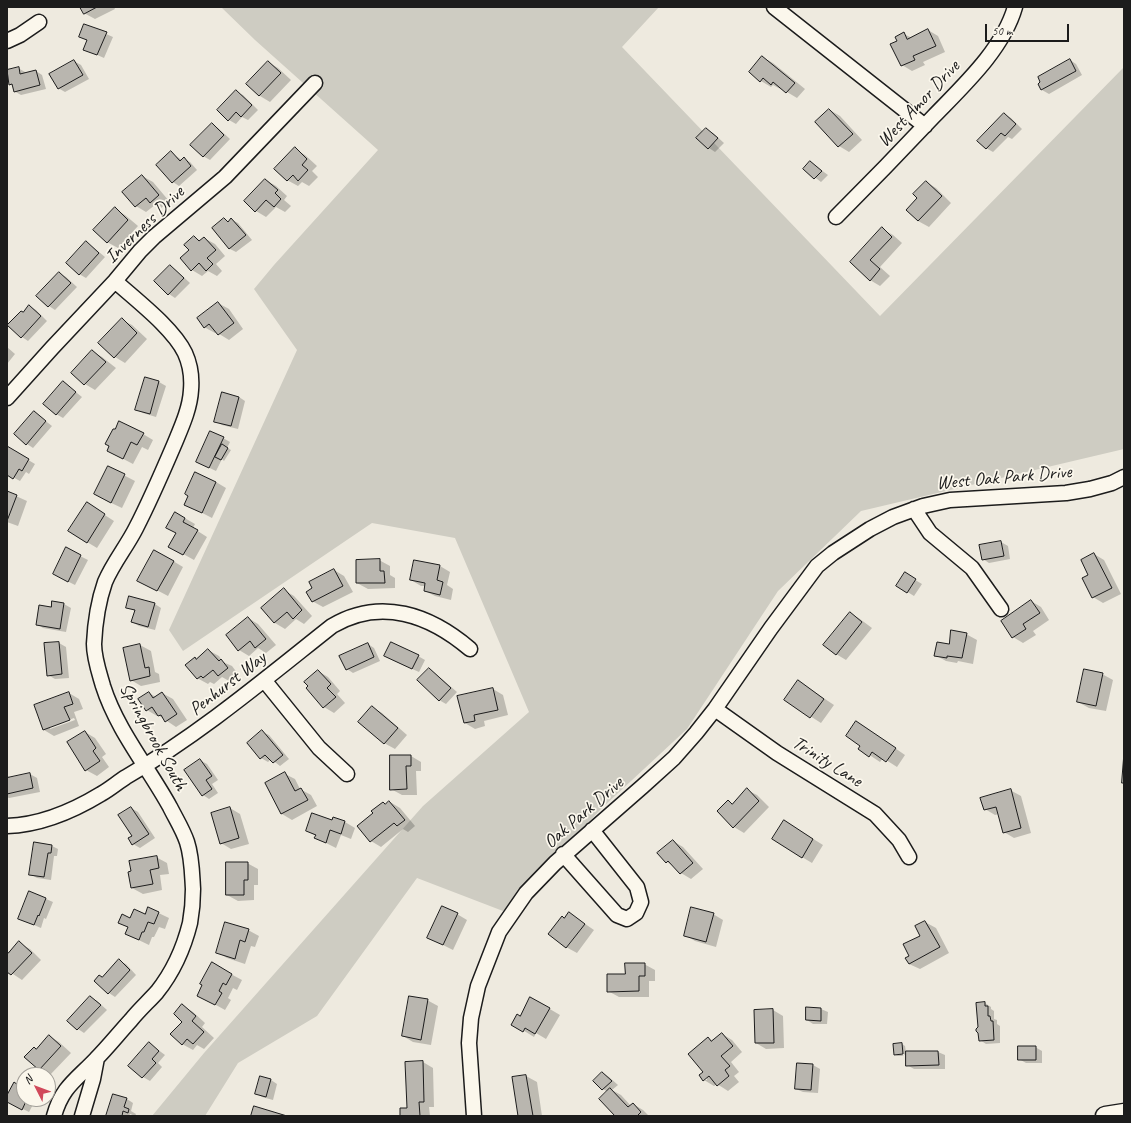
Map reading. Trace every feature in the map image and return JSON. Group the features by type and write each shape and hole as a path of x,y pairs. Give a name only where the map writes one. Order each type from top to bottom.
{"main road":[{"path":"1105,1116 1124,1113"}],"street":[{"path":"774,7 925,126"},
{"name":"West Amor Drive","path":"836,218 925,126 993,51 1011,21 1016,7"},
{"path":"7,41 20,35 39,22"},
{"name":"Inverness Drive","path":"7,398 115,281 140,251 225,177 315,83"},
{"name":"Springbrook South","path":"54,1116 56,1106 65,1090 97,1058 157,991 169,974 180,954 192,913 192,876 190,855 183,830 109,704 99,672 94,648 99,601 106,580 136,529 159,480 181,428 190,399 192,381 188,359 176,338 115,281"},
{"name":"West Oak Park Drive","path":"810,574 833,553 870,529 893,517 914,509 950,500 1066,493 1090,489 1124,477"},
{"path":"914,509 930,533 972,568 1001,609"},
{"name":"Oak Park Drive","path":"474,1116 469,1043 471,1018 478,986 500,932 511,913 526,893 563,854 674,758 715,709 810,574"},
{"name":"Penhurst Way","path":"7,826 29,824 79,806 146,766 216,718 332,626 355,614 377,611 405,614 423,619 434,624 470,649"},
{"path":"264,680 319,748 347,774"},
{"name":"Trinity Lane","path":"715,709 777,753 875,814 899,840 909,857"},
{"path":"563,854 617,915 626,919 636,913 641,902 637,887 592,830"},
{"path":"82,1116 93,1079 97,1058"}],"shaded area":[{"path":"221,7 659,7 622,47 880,316 1124,67 1124,449 861,511 778,591 687,729 602,808 503,911 417,878 317,1016 238,1063 205,1116 152,1116 204,1053 423,806 529,712 455,538 372,523 183,651 169,630 297,350 254,289 378,150 255,40"}],"building":[{"path":"80,7 97,7 84,14"},
{"path":"84,24 107,32 97,55 83,50 87,40 79,37"},
{"path":"928,29 936,46 913,56 915,60 901,66 890,44 897,41 895,37 904,32 907,39"},
{"path":"762,56 795,83 786,93 773,82 771,85 763,78 760,82 749,72"},
{"path":"1070,59 1076,71 1041,90 1038,84 1040,82 1038,77"},
{"path":"74,60 83,75 58,89 49,74"},
{"path":"268,61 281,73 259,96 246,84"},
{"path":"19,67 20,74 36,70 40,85 14,92 12,84 9,85 7,70"},
{"path":"236,90 252,105 241,117 236,112 228,121 217,110"},
{"path":"829,109 853,134 838,147 815,122"},
{"path":"1004,113 1016,124 1005,136 1001,133 986,149 977,141"},
{"path":"212,123 224,135 203,157 190,145"},
{"path":"706,128 718,138 708,149 696,138"},
{"path":"295,147 307,159 302,165 308,170 298,181 293,175 287,181 274,169"},
{"path":"171,151 180,161 184,157 191,166 172,183 156,165"},
{"path":"810,161 822,171 814,179 803,169"},
{"path":"142,175 159,195 150,203 146,198 135,207 122,192"},
{"path":"265,179 278,190 275,193 281,199 274,207 266,200 255,212 244,201"},
{"path":"926,181 942,196 918,221 906,210 917,198 913,194"},
{"path":"115,207 128,220 107,243 93,230"},
{"path":"224,218 228,222 231,218 246,235 229,249 212,228"},
{"path":"882,227 892,237 870,260 880,269 870,281 850,262"},
{"path":"194,236 199,241 204,237 216,250 207,258 213,264 206,271 199,263 191,271 180,258 189,250 184,245"},
{"path":"86,241 99,253 79,275 66,263"},
{"path":"170,265 184,278 168,295 154,281"},
{"path":"59,272 71,283 48,307 36,296"},
{"path":"218,302 234,323 218,335 209,324 204,328 197,318"},
{"path":"29,305 41,316 21,338 7,325"},
{"path":"122,318 137,333 114,358 98,343"},
{"path":"92,350 106,362 84,385 71,373"},
{"path":"145,377 159,381 150,414 135,410"},
{"path":"63,381 76,392 56,415 43,404"},
{"path":"222,392 239,397 231,426 214,422"},
{"path":"34,411 46,421 26,445 14,434"},
{"path":"119,421 144,433 137,445 131,442 123,459 107,451 109,446 105,444"},
{"path":"210,431 224,437 209,468 196,462"},
{"path":"222,444 228,448 221,460 215,457"},
{"path":"7,446 29,459 22,471 19,469 13,479 7,475"},
{"path":"108,466 125,474 111,503 94,494"},
{"path":"195,472 216,482 202,513 184,505 188,496 185,494"},
{"path":"7,491 17,495 7,521"},
{"path":"87,502 105,514 87,543 68,531"},
{"path":"175,512 185,518 183,522 198,530 183,555 168,547 176,533 166,528"},
{"path":"1001,541 1004,556 982,560 979,545"},
{"path":"66,547 81,555 68,582 53,574"},
{"path":"154,550 174,561 157,591 137,581"},
{"path":"1094,553 1112,588 1092,598 1082,578 1088,575 1081,560"},
{"path":"380,559 380,571 384,571 385,583 356,583 356,560"},
{"path":"414,560 440,565 437,580 443,582 440,595 424,591 425,583 410,580"},
{"path":"334,569 343,586 312,602 306,592 312,588 309,582"},
{"path":"905,572 916,579 907,593 896,586"},
{"path":"284,588 302,610 293,619 287,612 274,623 261,608"},
{"path":"129,596 155,603 148,627 131,622 135,610 126,608"},
{"path":"1031,600 1040,613 1023,624 1026,629 1012,638 1001,621"},
{"path":"52,601 64,603 60,629 36,625 39,605 51,607"},
{"path":"850,612 862,622 836,655 823,645"},
{"path":"248,617 266,639 255,648 250,641 238,651 226,635"},
{"path":"951,630 967,633 962,658 934,656 937,642 949,644"},
{"path":"59,642 62,674 47,676 44,643"},
{"path":"391,642 419,655 412,669 384,656"},
{"path":"368,643 374,657 346,670 339,656"},
{"path":"140,644 145,668 149,667 150,676 130,681 123,648"},
{"path":"208,649 219,661 221,659 228,668 218,676 213,670 203,678 201,676 197,679 185,665 195,657 196,659"},
{"path":"429,668 451,688 439,701 417,680"},
{"path":"1084,669 1103,673 1096,706 1077,702"},
{"path":"318,670 331,684 327,688 336,697 323,708 306,688 308,686 304,682"},
{"path":"798,680 824,699 810,718 784,700"},
{"path":"493,688 498,710 474,715 475,721 464,723 457,696"},
{"path":"69,692 73,704 64,707 70,720 43,730 34,705"},
{"path":"149,692 153,698 162,692 177,714 165,722 161,715 158,716 152,707 146,711 138,699"},
{"path":"372,706 398,728 384,744 358,722"},
{"path":"856,721 896,748 886,762 872,752 869,757 858,749 860,746 846,736"},
{"path":"262,730 283,755 273,763 265,755 260,759 247,743"},
{"path":"85,731 96,748 93,751 100,761 85,771 67,742"},
{"path":"1124,753 1124,783 1122,783"},
{"path":"390,755 411,755 411,766 406,766 407,789 390,790"},
{"path":"200,759 212,776 206,780 212,789 202,796 184,770"},
{"path":"285,772 295,791 301,788 308,800 281,814 265,783"},
{"path":"30,773 33,788 7,794 7,778"},
{"path":"747,788 759,801 733,828 717,811 728,800 732,804"},
{"path":"1011,789 1021,828 1003,833 996,807 984,810 980,798"},
{"path":"389,801 405,820 397,826 394,823 370,842 357,826 373,813 371,811 383,802 385,804"},
{"path":"131,807 149,834 132,845 128,838 132,836 118,815"},
{"path":"230,807 239,838 220,844 211,813"},
{"path":"312,813 332,820 333,817 345,821 341,834 330,830 326,843 314,838 316,835 306,831"},
{"path":"784,820 813,839 802,858 772,839"},
{"path":"673,840 693,863 680,874 668,861 666,863 657,853"},
{"path":"34,842 52,845 51,853 48,853 44,877 29,875"},
{"path":"157,856 159,868 150,870 153,884 131,888 128,872 131,871 129,861"},
{"path":"226,862 248,862 248,880 244,880 244,895 226,895"},
{"path":"29,891 46,898 34,925 18,919"},
{"path":"442,906 458,913 443,945 427,938"},
{"path":"148,907 159,912 154,924 148,922 139,940 125,934 128,927 118,923 122,914 130,918 134,909 145,914"},
{"path":"691,907 714,913 706,942 684,936"},
{"path":"569,912 585,924 566,948 548,934 562,916 564,918"},
{"path":"925,921 940,947 909,964 905,958 909,956 903,944 920,936 915,926"},
{"path":"225,922 249,929 245,942 240,940 235,959 216,953"},
{"path":"19,941 32,953 11,975 7,972 7,953"},
{"path":"119,959 130,970 108,994 94,981 99,975 102,977"},
{"path":"212,962 232,974 226,985 223,983 219,991 222,993 215,1005 197,996 202,985 200,984"},
{"path":"625,963 645,963 645,976 639,976 639,991 607,992 607,974 625,974"},
{"path":"90,996 101,1005 77,1030 67,1021"},
{"path":"409,996 428,999 421,1040 402,1036"},
{"path":"530,997 550,1008 535,1034 525,1028 523,1032 511,1025 517,1014 520,1016"},
{"path":"985,1002 985,1006 988,1006 988,1016 990,1016 991,1021 993,1021 994,1040 979,1041 978,1033 976,1031 978,1027 976,1003"},
{"path":"182,1004 196,1016 192,1021 204,1032 193,1044 187,1039 182,1045 170,1034 182,1022 174,1014"},
{"path":"806,1007 821,1008 821,1021 806,1020"},
{"path":"773,1009 774,1043 755,1043 754,1010"},
{"path":"722,1033 733,1046 721,1056 730,1066 725,1070 729,1076 717,1086 709,1076 703,1081 699,1075 703,1072 688,1054 708,1037 711,1041"},
{"path":"49,1035 61,1046 42,1067 36,1067 24,1057 34,1047 36,1049"},
{"path":"149,1042 159,1051 152,1059 156,1063 142,1078 128,1066"},
{"path":"902,1043 903,1054 894,1055 893,1044"},
{"path":"1018,1046 1036,1046 1036,1060 1018,1060"},
{"path":"906,1051 938,1051 939,1065 906,1066"},
{"path":"423,1061 424,1102 419,1102 420,1116 400,1116 400,1108 407,1108 405,1062"},
{"path":"797,1063 813,1064 811,1090 795,1089"},
{"path":"602,1072 612,1081 602,1090 593,1081"},
{"path":"526,1075 533,1116 518,1116 512,1077"},
{"path":"260,1076 271,1079 266,1097 255,1094"},
{"path":"14,1082 16,1084 16,1107 7,1102 7,1095"},
{"path":"610,1088 628,1107 633,1103 641,1112 637,1116 615,1116 599,1099"},
{"path":"113,1094 127,1098 124,1107 129,1109 128,1113 123,1111 122,1116 106,1116"},
{"path":"254,1106 287,1116 251,1116"},
{"path":"16,1107 23,1107 22,1110"}]}
